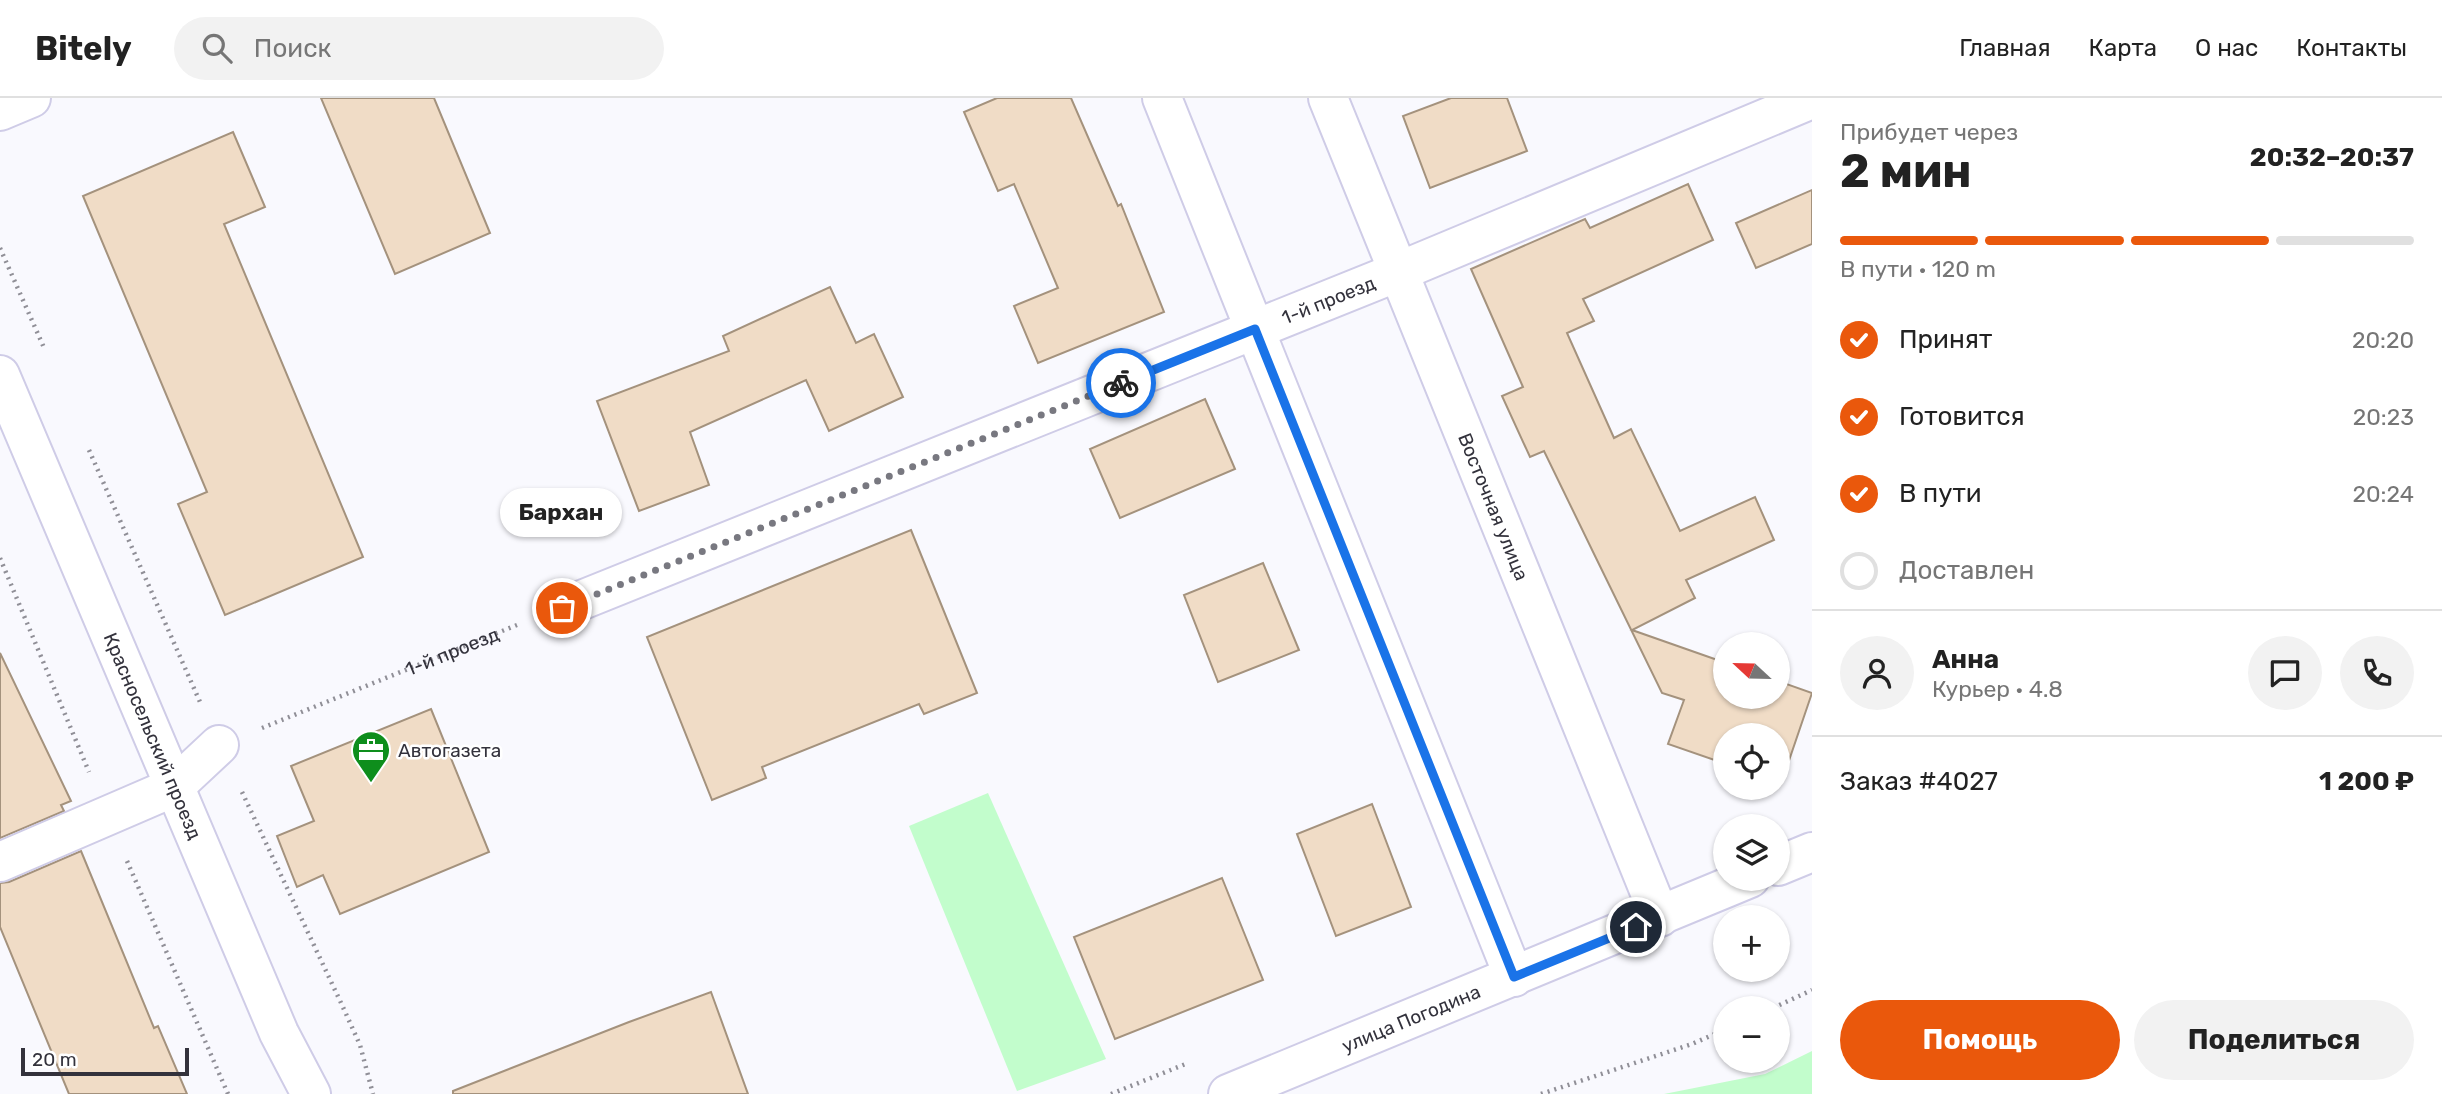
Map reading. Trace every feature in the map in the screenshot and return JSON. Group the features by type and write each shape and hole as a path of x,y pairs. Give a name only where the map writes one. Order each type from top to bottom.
{"street":[{"path":"0,111 31,98"},
{"path":"1162,98 1514,977"},
{"name":"Восточная улица","path":"1328,98 1660,917"},
{"name":"1-й проезд","path":"562,608 1400,271 1812,99"},
{"name":"Красносельский проезд","path":"0,375 279,1033 311,1094"},
{"path":"0,862 174,787 219,745"},
{"path":"1790,861 1812,852"},
{"name":"улица Погодина","path":"1228,1094 1720,891"}],"path":[{"path":"0,248 51,363"},
{"path":"84,439 219,745 360,1045 373,1094"},
{"name":"1-й проезд","path":"219,745 562,608"},
{"path":"1790,1000 1812,990"},
{"path":"1541,1094 1713,1035"}],"green space":[{"path":"988,793 1106,1059 1017,1091 909,826"},
{"path":"1812,1051 1812,1094 1664,1094 1767,1073 1790,1073 1790,1062"}],"building":[{"path":"321,98 434,98 490,233 395,274"},
{"path":"997,98 1071,98 1118,206 1121,204 1164,312 1038,363 1014,306 1058,288 1014,184 998,191 964,112"},
{"path":"1451,98 1507,98 1527,151 1430,188 1403,116"},
{"path":"233,132 265,207 224,224 363,557 225,615 178,504 207,492 83,196"},
{"path":"1688,184 1713,240 1583,299 1594,321 1567,333 1614,438 1631,429 1680,531 1755,497 1774,540 1686,580 1695,598 1632,630 1713,658 1713,709 1790,709 1790,685 1812,693 1790,758 1790,723 1713,723 1713,760 1668,744 1684,700 1662,693 1544,451 1530,457 1502,396 1523,387 1471,269 1585,219 1590,228"},
{"path":"1812,190 1812,244 1756,268 1736,223"},
{"path":"830,287 856,343 874,334 903,397 829,431 806,380 690,432 709,485 639,511 597,401 729,351 723,336"},
{"path":"1205,399 1235,469 1120,518 1090,449"},
{"path":"911,530 977,693 924,714 919,704 762,767 766,778 712,800 647,637"},
{"path":"1263,563 1299,650 1218,682 1184,595"},
{"path":"0,653 71,801 61,805 64,811 0,838"},
{"path":"431,709 489,852 340,914 323,875 297,887 277,836 314,821 291,766"},
{"path":"1372,804 1411,907 1336,936 1297,834"},
{"path":"81,851 154,1028 158,1026 187,1094 69,1094 0,927 0,883 9,882"},
{"path":"1222,878 1263,980 1115,1039 1074,937"},
{"path":"711,992 748,1094 453,1094 453,1091"}],"way so far":[{"path":"562,608 1121,383"}],"place":[{"name":"Бархан","path":"562,608"},
{"name":"Автогазета","path":"371,784"}],"route":[{"path":"1121,383 1255,329 1514,977 1636,927"}]}
